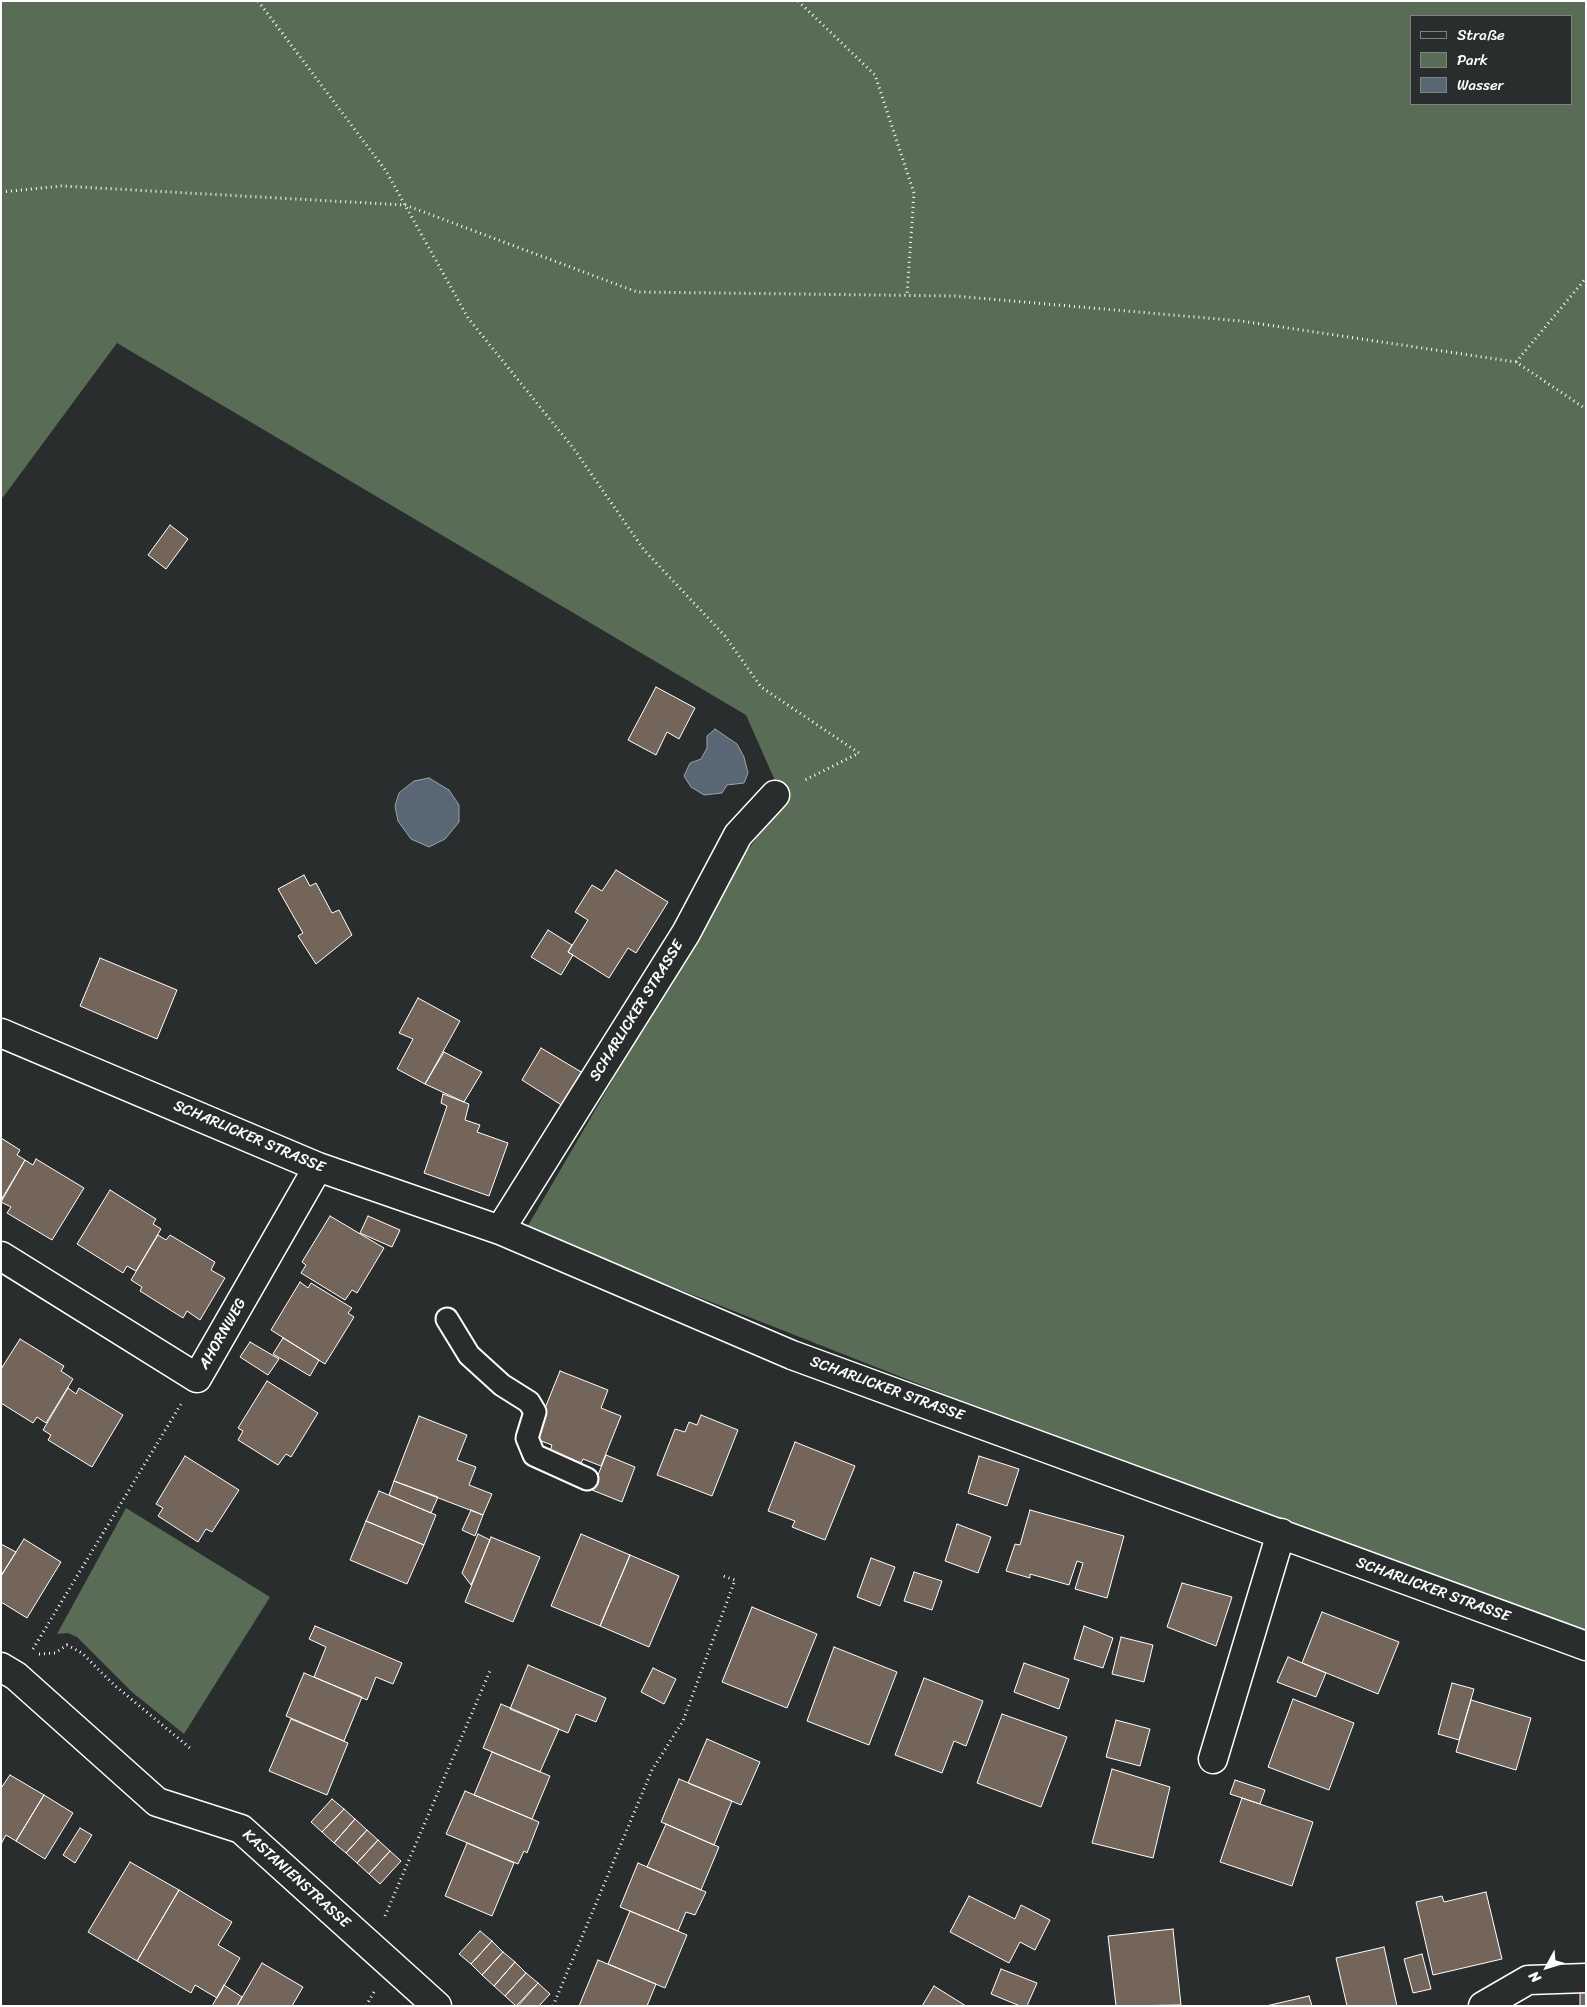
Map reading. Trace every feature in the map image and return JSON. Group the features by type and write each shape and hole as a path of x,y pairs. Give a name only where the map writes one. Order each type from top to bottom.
{"street":[{"name":"SCHARLICKER STRASSE","path":"500,1230 686,933 738,835 775,795"},
{"name":"SCHARLICKER STRASSE","path":"1,1033 318,1167 500,1230 792,1355 1586,1646"},
{"name":"AHORNWEG","path":"1,1256 197,1378 318,1167"},
{"path":"1213,1759 1281,1533"},
{"name":"KASTANIENSTRASSE","path":"1,1668 16,1676 157,1802 241,1829 437,2006"},
{"path":"1483,2006 1528,1980 1586,1978"}],"lane":[{"path":"447,1319 469,1355 502,1385 529,1402 535,1412 527,1438 534,1456 587,1479"}],"path":[{"path":"258,1 386,172 468,318 574,449 644,550 725,636 761,687 859,753 775,795"},
{"path":"798,1 875,75 914,193 907,295"},
{"path":"1,192 60,186 405,205 637,292 955,296 1242,321 1516,362 1586,409"},
{"path":"1516,362 1586,278"},
{"path":"37,1641 197,1378"},
{"path":"553,2006 652,1770 683,1721 735,1580 720,1575"},
{"path":"38,1654 55,1654 67,1646 82,1653 113,1684 190,1748"},
{"path":"372,1947 490,1671"}],"green space":[{"path":"1,1 1586,1 1586,1630 1043,1433 526,1229 741,859 784,801 746,715 117,343 1,500"},
{"path":"126,1508 270,1597 184,1734 132,1692 77,1637 68,1633 57,1634"}],"water":[{"path":"715,729 737,744 744,757 748,773 744,783 727,785 722,793 704,795 691,787 684,776 690,763 701,759 707,748 707,736"},
{"path":"429,778 449,790 459,805 459,822 445,839 429,847 411,839 398,821 395,806 399,793 414,781"}],"building":[{"path":"170,525 188,539 166,569 148,555"},
{"path":"656,687 695,708 679,739 667,732 656,755 628,740"},
{"path":"616,870 668,902 636,953 628,948 609,978 568,952 588,920 575,912 592,885 602,891"},
{"path":"304,875 310,886 316,883 332,913 339,910 352,935 316,964 298,936 303,933 278,889"},
{"path":"548,930 572,945 568,952 573,955 561,975 531,957"},
{"path":"100,958 177,990 157,1039 80,1006"},
{"path":"418,998 460,1021 425,1084 397,1069 413,1039 399,1033"},
{"path":"541,1048 583,1073 563,1106 522,1080"},
{"path":"444,1052 482,1072 464,1102 425,1084"},
{"path":"443,1094 469,1104 465,1120 480,1125 477,1132 508,1143 489,1196 424,1173 447,1106 441,1103"},
{"path":"1,1138 20,1150 17,1155 25,1160 1,1200"},
{"path":"36,1159 84,1188 52,1240 7,1213 11,1207 1,1202 25,1160 33,1165"},
{"path":"110,1190 156,1219 153,1224 161,1229 136,1271 127,1266 123,1273 77,1244"},
{"path":"330,1216 384,1248 357,1293 352,1290 345,1300 301,1273 306,1265 302,1262"},
{"path":"368,1216 400,1230 392,1247 360,1233"},
{"path":"158,1235 166,1240 170,1235 215,1262 211,1270 225,1278 200,1320 187,1311 183,1318 140,1291 142,1287 131,1280"},
{"path":"300,1282 308,1288 311,1283 352,1308 348,1313 354,1317 325,1364 271,1330"},
{"path":"283,1338 319,1360 310,1376 273,1354"},
{"path":"20,1339 64,1366 61,1371 73,1379 46,1423 37,1417 33,1423 1,1403 1,1369"},
{"path":"250,1342 279,1359 268,1375 240,1357"},
{"path":"560,1371 608,1390 601,1408 621,1416 601,1466 583,1459 581,1463 550,1451 552,1445 533,1438"},
{"path":"267,1381 318,1413 291,1457 286,1454 278,1465 238,1440 243,1431 238,1428"},
{"path":"68,1388 76,1394 79,1388 123,1415 92,1467 48,1440 51,1435 43,1430"},
{"path":"701,1415 738,1430 712,1496 657,1475 675,1429 685,1432 689,1422 697,1425"},
{"path":"419,1416 467,1435 457,1460 476,1467 469,1485 492,1494 483,1515 394,1481"},
{"path":"795,1442 855,1466 825,1540 792,1527 795,1521 768,1511"},
{"path":"606,1455 635,1467 622,1502 592,1490"},
{"path":"185,1456 239,1490 212,1532 206,1529 198,1542 158,1516 163,1508 156,1504"},
{"path":"979,1456 1019,1469 1007,1506 968,1493"},
{"path":"394,1481 438,1497 431,1513 389,1495"},
{"path":"379,1491 436,1515 424,1545 366,1521"},
{"path":"471,1510 483,1515 475,1536 462,1530"},
{"path":"1030,1510 1124,1536 1107,1598 1075,1589 1083,1563 1077,1561 1069,1585 1030,1574 1030,1578 1006,1571 1015,1544 1020,1545"},
{"path":"366,1521 424,1545 407,1584 350,1560"},
{"path":"957,1524 991,1537 978,1573 945,1561"},
{"path":"478,1534 490,1540 471,1585 462,1573"},
{"path":"581,1534 630,1555 600,1626 551,1606"},
{"path":"491,1537 540,1557 513,1622 465,1602"},
{"path":"24,1539 61,1562 27,1618 1,1602 1,1576"},
{"path":"1,1544 16,1552 1,1576"},
{"path":"630,1555 679,1576 649,1647 600,1626"},
{"path":"871,1558 895,1567 880,1606 857,1597"},
{"path":"914,1572 942,1581 932,1610 904,1601"},
{"path":"1182,1583 1232,1597 1216,1646 1167,1627"},
{"path":"752,1607 817,1634 787,1708 722,1682"},
{"path":"1322,1612 1399,1642 1378,1694 1302,1663"},
{"path":"315,1626 402,1663 393,1684 376,1677 367,1700 314,1677 326,1647 309,1639"},
{"path":"1084,1626 1113,1638 1103,1668 1074,1659"},
{"path":"1121,1637 1153,1645 1144,1682 1112,1674"},
{"path":"834,1647 897,1672 869,1745 807,1721"},
{"path":"1288,1657 1326,1673 1316,1697 1277,1682"},
{"path":"1024,1663 1069,1679 1059,1709 1014,1692"},
{"path":"528,1665 606,1698 596,1722 576,1714 568,1733 510,1709"},
{"path":"653,1668 676,1679 664,1704 641,1692"},
{"path":"304,1673 362,1697 344,1741 286,1716"},
{"path":"924,1678 983,1701 966,1746 954,1741 942,1773 895,1755"},
{"path":"1452,1683 1474,1689 1459,1740 1438,1734"},
{"path":"1293,1699 1354,1723 1329,1790 1268,1767"},
{"path":"1471,1700 1531,1718 1516,1770 1456,1752"},
{"path":"501,1704 559,1729 540,1772 483,1748"},
{"path":"1002,1714 1067,1737 1041,1807 977,1783"},
{"path":"291,1719 348,1743 327,1795 269,1771"},
{"path":"1116,1720 1150,1729 1140,1766 1106,1757"},
{"path":"707,1739 760,1762 741,1805 688,1783"},
{"path":"492,1752 550,1776 532,1819 474,1795"},
{"path":"1112,1769 1170,1787 1153,1858 1092,1843"},
{"path":"10,1775 44,1795 16,1841 6,1835 1,1844 1,1788"},
{"path":"679,1779 732,1801 714,1845 661,1822"},
{"path":"1235,1780 1265,1790 1260,1804 1230,1794"},
{"path":"465,1791 539,1822 527,1853 524,1851 518,1864 446,1834"},
{"path":"44,1795 73,1813 45,1859 16,1841"},
{"path":"1242,1798 1313,1822 1292,1886 1220,1862"},
{"path":"332,1799 344,1809 322,1832 311,1822"},
{"path":"344,1809 355,1819 334,1843 322,1832"},
{"path":"355,1819 367,1830 346,1853 334,1843"},
{"path":"666,1824 719,1847 701,1890 647,1867"},
{"path":"80,1828 92,1835 75,1863 63,1855"},
{"path":"367,1830 378,1840 357,1863 346,1853"},
{"path":"378,1840 390,1851 369,1874 357,1863"},
{"path":"467,1843 514,1863 492,1916 445,1896"},
{"path":"390,1851 401,1861 380,1884 369,1874"},
{"path":"130,1862 179,1890 137,1961 88,1932"},
{"path":"638,1863 706,1892 695,1915 686,1912 678,1931 620,1907"},
{"path":"179,1890 232,1922 218,1945 240,1958 217,1998 195,1985 191,1993 137,1961"},
{"path":"1486,1892 1502,1959 1433,1975 1416,1902 1442,1896 1444,1902"},
{"path":"969,1896 1015,1919 1021,1905 1050,1920 1035,1950 1020,1942 1009,1963 950,1932"},
{"path":"630,1911 687,1935 665,1988 608,1964"},
{"path":"1173,1929 1181,2005 1116,2006 1108,1936"},
{"path":"480,1931 492,1941 471,1964 459,1954"},
{"path":"492,1941 503,1952 482,1975 471,1964"},
{"path":"1384,1947 1397,2006 1347,2006 1336,1958"},
{"path":"503,1952 515,1962 494,1986 482,1975"},
{"path":"1422,1954 1431,1989 1413,1993 1404,1959"},
{"path":"598,1960 656,1984 647,2006 579,2006"},
{"path":"515,1962 526,1973 505,1996 494,1986"},
{"path":"262,1963 303,1987 292,2006 237,2006"},
{"path":"1001,1969 1037,1983 1027,2006 1020,2006 991,1994"},
{"path":"526,1973 538,1983 516,2006 505,1996"},
{"path":"538,1983 550,1994 539,2006 518,2006"},
{"path":"224,1985 242,1997 237,2006 212,2006"},
{"path":"934,1986 966,2006 922,2006"},
{"path":"1586,1990 1586,2006 1580,2006 1580,1991"},
{"path":"1309,1996 1312,2006 1266,2006"}]}
